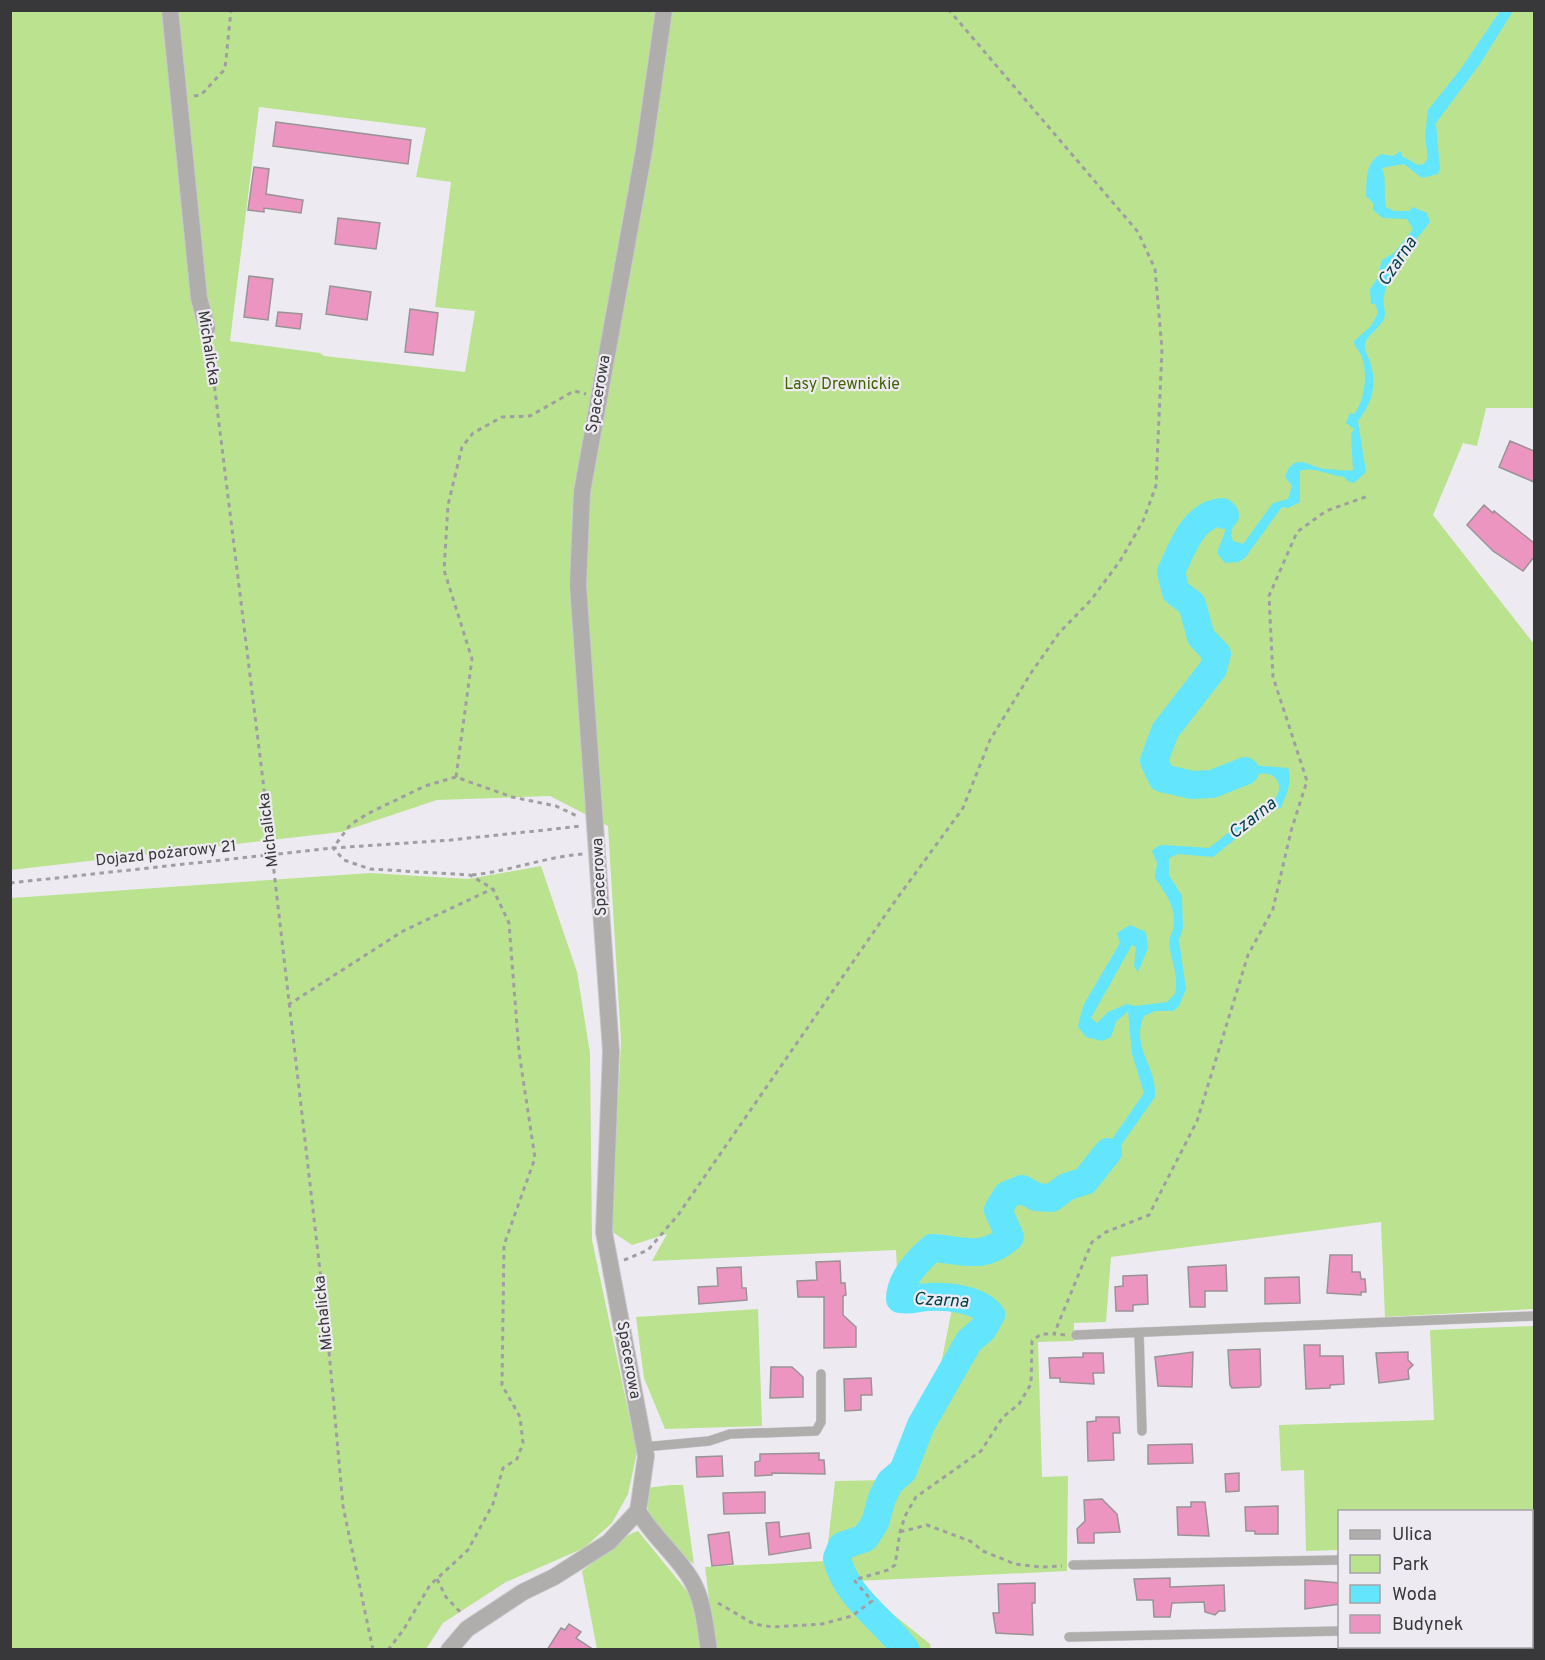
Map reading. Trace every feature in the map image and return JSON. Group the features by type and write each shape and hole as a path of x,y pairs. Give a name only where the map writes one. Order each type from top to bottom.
{"street":[{"name":"Michalicka","path":"170,10 199,298 207,328"},
{"name":"Spacerowa","path":"638,1511 646,1456 604,1232 610,1051 597,826 578,574 582,492 644,150 664,10"},
{"path":"449,1650 467,1629 522,1592 554,1577 609,1542 638,1511 646,1526 692,1580 701,1603 708,1650"}],"lane":[{"path":"1076,1335 1534,1316"},
{"path":"1139,1333 1142,1431"},
{"path":"644,1447 709,1441 730,1434 816,1431 821,1422 821,1374"},
{"path":"1072,1565 1338,1560"},
{"path":"1069,1637 1338,1631"}],"path":[{"path":"180,98 201,95 225,69 231,10"},
{"path":"611,1266 648,1250 678,1215 893,904 963,808 990,740 1059,633 1090,600 1120,561 1143,521 1156,486 1162,349 1155,269 1138,232 949,10"},
{"name":"Michalicka","path":"207,328 272,854 328,1340 343,1506 373,1650"},
{"path":"456,777 472,659 444,570 448,505 462,447 473,433 502,417 530,416 574,391 598,396"},
{"path":"1054,1334 1092,1242 1106,1232 1149,1215 1197,1121 1248,955 1273,909 1291,831 1307,781 1273,677 1269,596 1297,532 1326,511 1368,496"},
{"path":"597,826 556,806 512,797 456,777 425,786 367,814 350,825 333,848 344,860 370,869 470,875 496,872 553,856 598,854"},
{"name":"Dojazd pożarowy 21","path":"10,883 272,854 567,827"},
{"path":"388,1650 437,1579 468,1550 493,1504 503,1468 517,1459 523,1443 520,1417 502,1385 502,1270 504,1245 535,1158 519,1052 509,923 492,889 470,875"},
{"path":"288,1005 403,931 492,889"},
{"path":"701,1603 715,1601 754,1624 773,1627 822,1624 852,1616 861,1610 872,1601 854,1580 888,1570 895,1565 900,1532 905,1516 916,1497 981,1451 1003,1417 1019,1404 1031,1384 1032,1341 1041,1334 1076,1335"},
{"path":"900,1532 927,1525 970,1541 983,1551 1015,1564 1041,1567 1072,1565"},
{"path":"437,1579 446,1597 468,1621 477,1624"}],"green space":[{"name":"Lasy Drewnickie","path":"10,11 1534,11 1534,408 1486,408 1477,446 1463,443 1433,515 1534,644 1534,1309 1385,1317 1381,1222 1111,1257 1106,1322 1074,1323 1074,1341 1038,1342 1042,1477 1068,1476 1067,1571 857,1581 868,1594 930,1644 931,1649 715,1648 705,1567 826,1561 835,1481 889,1480 940,1369 952,1309 917,1307 899,1311 896,1250 652,1261 667,1234 632,1245 611,1231 621,1042 608,826 550,796 437,800 341,832 11,870","holes":["259,107 426,128 416,177 451,182 435,307 475,311 465,372 324,356 320,353 230,341"]},
{"path":"541,866 577,972 590,1053 592,1240 637,1452 628,1494 612,1523 584,1548 506,1582 443,1623 426,1649 11,1650 11,898 370,873 468,879"},
{"path":"758,1309 762,1426 665,1429 644,1378 636,1317"},
{"path":"1534,1326 1533,1528 1533,1510 1338,1510 1338,1550 1306,1551 1304,1470 1281,1471 1279,1425 1434,1420 1430,1330"},
{"path":"683,1485 694,1564 678,1553 649,1517 646,1488"},
{"path":"638,1531 691,1596 701,1649 597,1649 582,1571 619,1542"}],"water":[{"path":"1500,11 1513,11 1480,64 1436,123 1440,169 1438,174 1422,178 1404,164 1382,168 1386,207 1394,211 1409,211 1413,207 1427,213 1430,222 1391,276 1384,296 1384,319 1365,344 1373,378 1370,400 1358,421 1366,472 1354,483 1344,477 1316,470 1300,471 1300,502 1288,508 1282,507 1245,558 1238,562 1225,563 1217,553 1226,529 1220,521 1203,527 1198,534 1190,520 1222,502 1234,507 1236,512 1231,536 1233,541 1243,544 1273,503 1288,499 1292,486 1285,477 1293,464 1302,462 1325,469 1353,470 1351,434 1354,429 1346,423 1350,413 1354,414 1361,401 1365,376 1363,360 1354,341 1371,326 1378,313 1375,304 1371,304 1370,289 1381,273 1379,271 1382,260 1394,253 1413,229 1407,219 1383,218 1373,210 1373,203 1366,196 1369,167 1376,157 1382,154 1393,156 1401,151 1402,156 1418,165 1424,164 1428,158 1425,137 1428,110 1460,70"},
{"path":"1252,765 1288,768 1289,783 1285,798 1281,808 1271,810 1213,857 1178,854 1169,858 1169,875 1182,896 1183,928 1179,940 1186,989 1179,1006 1173,1011 1155,1011 1144,1016 1140,1038 1153,1076 1155,1097 1108,1164 1085,1184 1081,1177 1094,1165 1144,1093 1132,1054 1128,1011 1116,1022 1111,1037 1102,1041 1086,1037 1078,1027 1084,1004 1120,943 1117,933 1130,925 1146,932 1148,948 1138,972 1134,966 1136,947 1132,945 1091,1018 1097,1023 1108,1012 1127,1004 1135,1006 1167,1002 1175,994 1175,974 1169,943 1174,915 1170,902 1155,878 1157,863 1152,851 1164,845 1209,848 1265,804 1272,802 1277,795 1279,785 1271,775 1258,774 1231,779 1225,787 1209,788 1211,780"}],"building":[{"path":"276,122 411,140 408,164 273,146"},
{"path":"254,167 269,169 266,194 303,200 301,213 264,208 264,212 248,210"},
{"path":"338,218 380,223 376,249 335,244"},
{"path":"249,276 273,279 268,320 244,317"},
{"path":"330,286 371,292 367,320 326,314"},
{"path":"410,309 438,313 433,355 405,352"},
{"path":"278,312 302,314 300,329 276,326"},
{"path":"1510,441 1534,451 1534,482 1499,467"},
{"path":"1484,505 1534,543 1534,557 1523,571 1493,551 1467,525"},
{"path":"1330,1255 1352,1255 1352,1272 1360,1272 1361,1279 1365,1279 1366,1292 1361,1292 1361,1295 1327,1293"},
{"path":"840,1261 841,1283 845,1283 846,1295 843,1296 843,1315 856,1327 856,1347 824,1348 824,1297 798,1297 797,1281 817,1280 816,1262"},
{"path":"1226,1265 1227,1291 1205,1291 1205,1307 1190,1307 1188,1267"},
{"path":"741,1267 742,1288 746,1288 747,1300 699,1304 698,1287 718,1286 717,1268"},
{"path":"1147,1275 1148,1304 1133,1305 1133,1311 1116,1311 1115,1287 1123,1286 1123,1276"},
{"path":"1299,1277 1300,1303 1265,1304 1265,1278"},
{"path":"1304,1345 1320,1345 1320,1356 1343,1356 1344,1384 1330,1385 1330,1388 1306,1389"},
{"path":"1260,1349 1261,1385 1232,1388 1228,1350"},
{"path":"1193,1352 1192,1387 1158,1386 1155,1357"},
{"path":"1408,1352 1408,1360 1413,1365 1408,1370 1409,1379 1379,1383 1376,1353"},
{"path":"1083,1353 1103,1353 1104,1373 1093,1373 1094,1384 1060,1382 1060,1378 1050,1378 1049,1358 1083,1357"},
{"path":"771,1367 792,1367 803,1377 803,1397 770,1398"},
{"path":"871,1378 872,1395 861,1395 861,1410 845,1411 844,1379"},
{"path":"1096,1417 1119,1417 1120,1433 1113,1433 1114,1460 1088,1461 1087,1422 1096,1421"},
{"path":"1192,1444 1193,1463 1148,1464 1148,1445"},
{"path":"819,1453 819,1460 824,1460 825,1474 772,1473 772,1475 755,1476 755,1462 760,1461 760,1454"},
{"path":"722,1456 723,1476 697,1477 696,1457"},
{"path":"1239,1473 1239,1491 1226,1492 1225,1474"},
{"path":"765,1492 765,1513 724,1514 723,1493"},
{"path":"1102,1499 1117,1514 1120,1532 1094,1533 1094,1543 1078,1543 1077,1529 1085,1521 1084,1500"},
{"path":"1191,1502 1205,1502 1209,1536 1178,1535 1177,1507 1191,1507"},
{"path":"1278,1506 1278,1534 1255,1534 1255,1531 1246,1531 1245,1507"},
{"path":"779,1522 780,1537 809,1533 811,1548 769,1555 766,1523"},
{"path":"729,1532 733,1564 712,1566 708,1535"},
{"path":"1170,1578 1170,1587 1224,1585 1225,1611 1219,1611 1215,1615 1205,1612 1204,1602 1172,1603 1170,1617 1154,1617 1153,1600 1137,1600 1134,1579"},
{"path":"1305,1580 1338,1583 1338,1604 1305,1609"},
{"path":"1035,1583 1035,1603 1032,1603 1033,1635 996,1633 993,1613 999,1613 998,1584"},
{"path":"569,1624 581,1632 576,1638 594,1650 547,1650 561,1628 565,1630"}],"waterway":[{"name":"Czarna","path":"1225,515 1222,512 1212,514 1196,526 1184,543 1171,572 1176,592 1192,604 1201,637 1217,654 1213,669 1165,731 1154,761 1162,778 1192,785 1212,784 1245,771"},
{"name":"Czarna","path":"906,1650 857,1596 841,1572 837,1558 842,1546 865,1538 875,1523 882,1498 890,1482 903,1471 921,1425 969,1341 983,1329 991,1315 979,1305 954,1298 900,1299 903,1284 915,1265 932,1248 982,1252 1000,1244 1010,1237 998,1210 1007,1195 1022,1189 1036,1197 1052,1198 1066,1187 1085,1181 1108,1152"}]}
